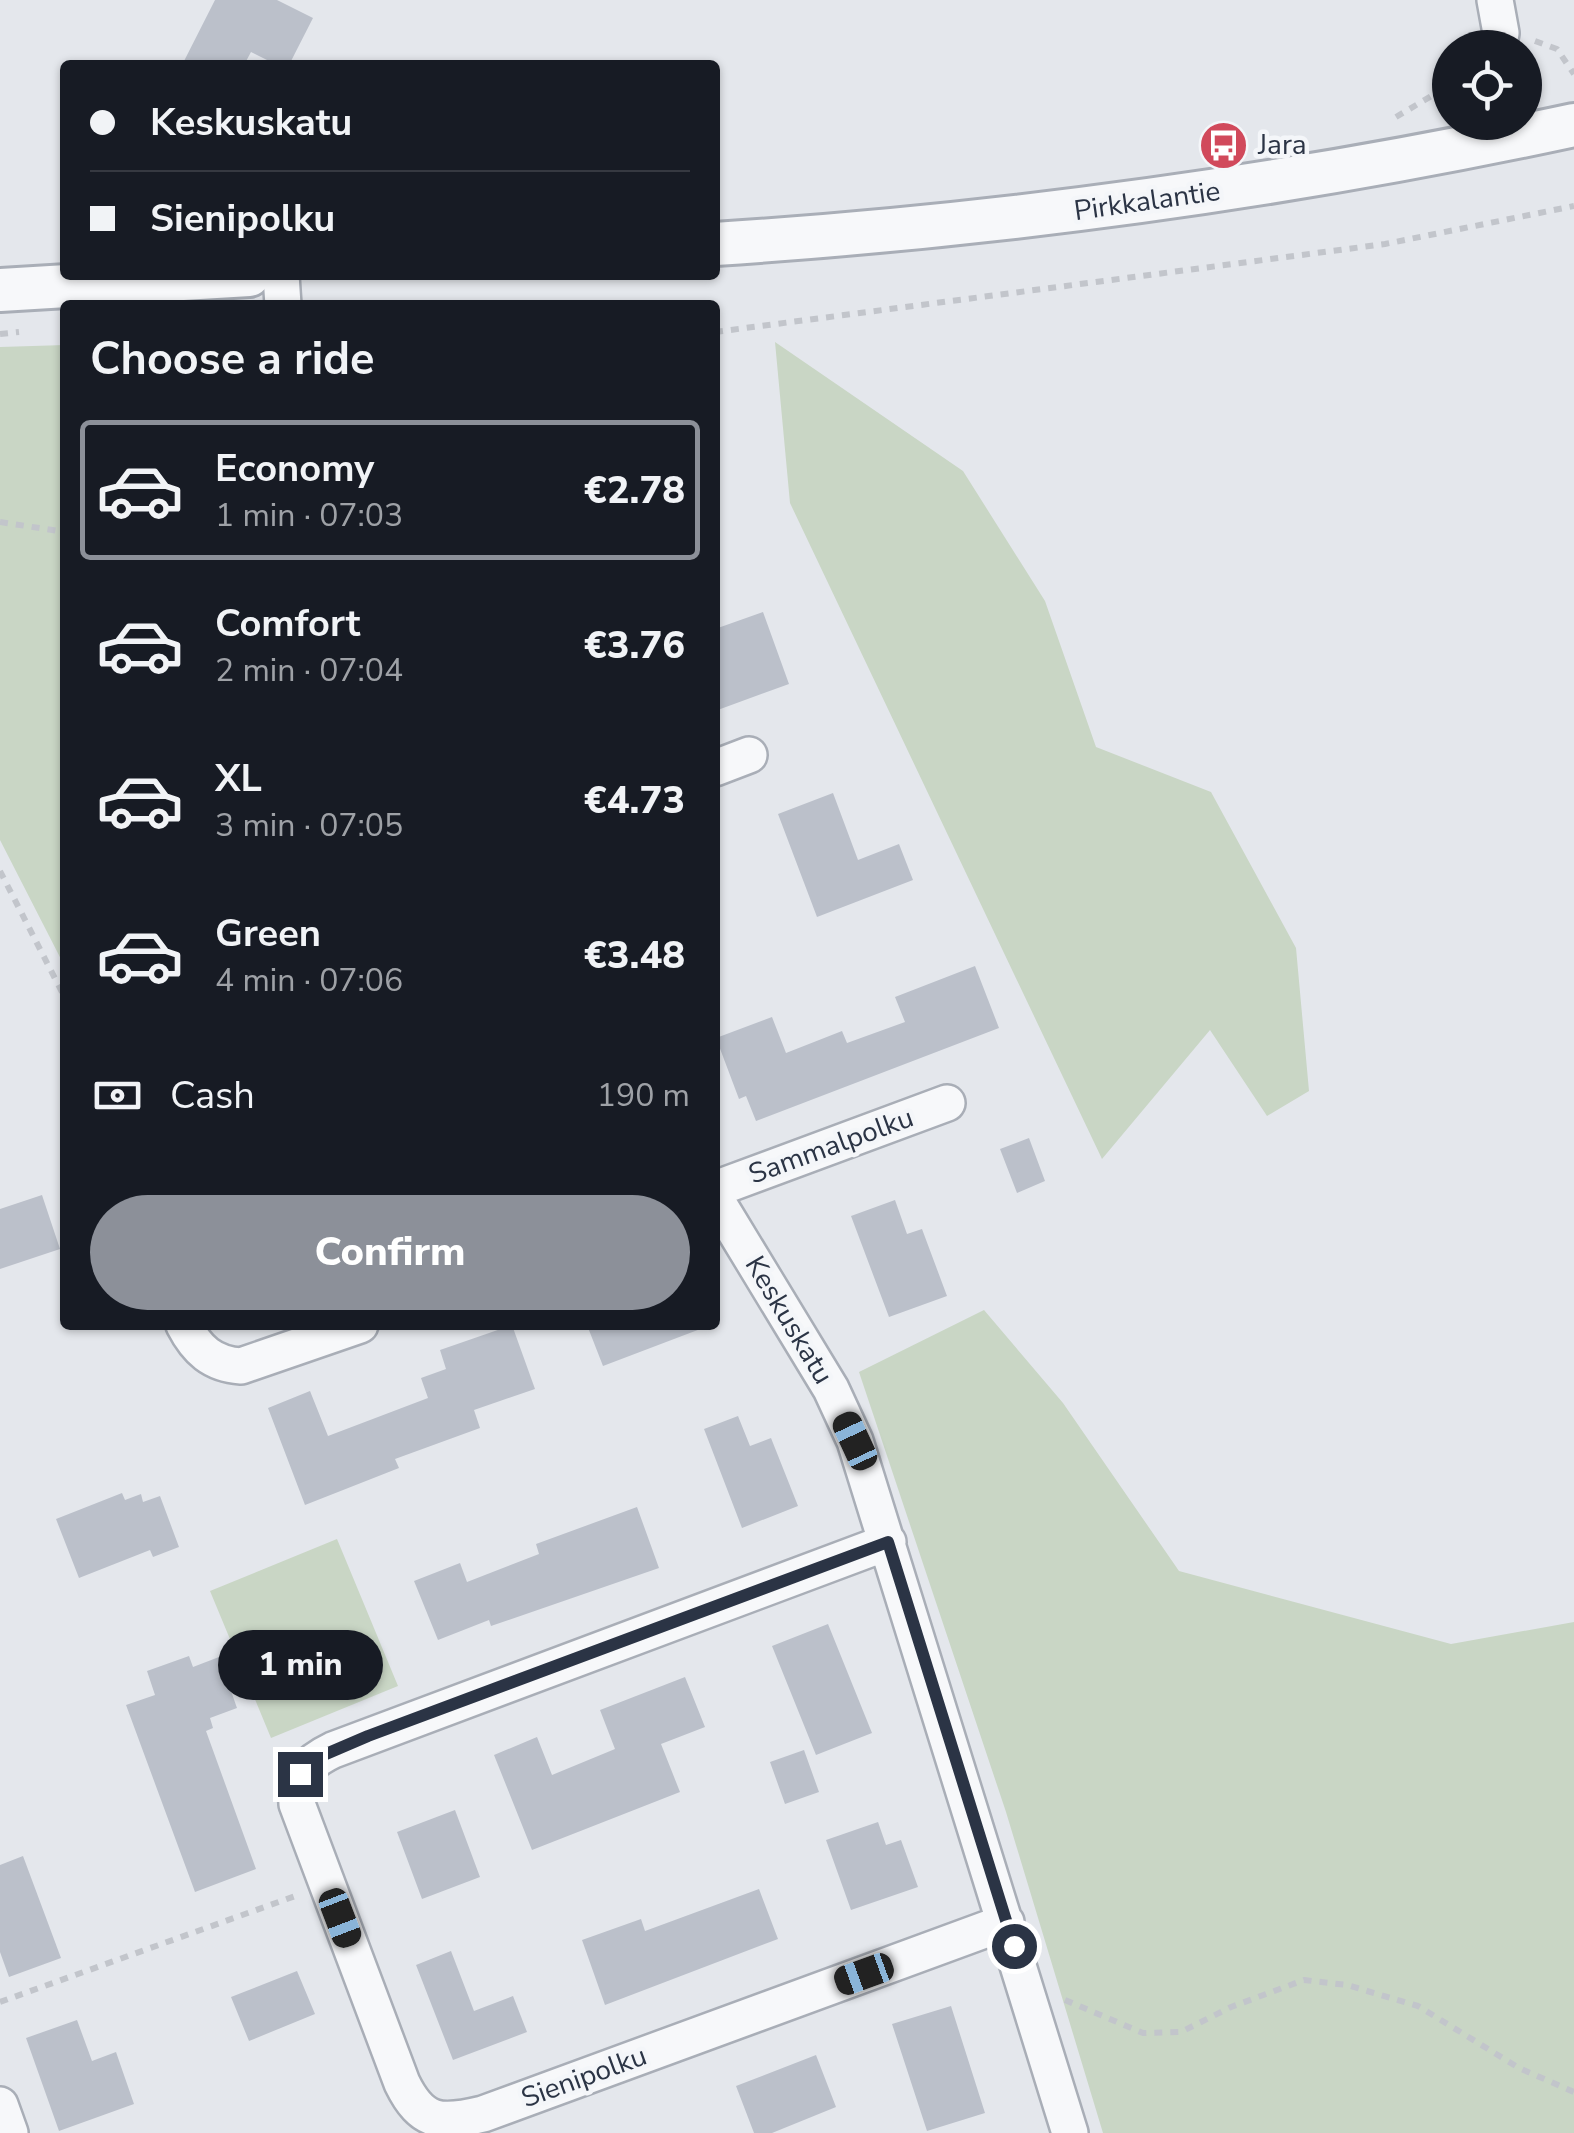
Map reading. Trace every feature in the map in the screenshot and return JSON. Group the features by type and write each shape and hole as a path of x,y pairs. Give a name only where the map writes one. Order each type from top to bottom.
{"street":[{"name":"Pirkkalantie","path":"1542,128 1574,125"},
{"name":"Pirkkalantie","path":"720,244 974,224 1158,202 1457,140"},
{"path":"0,290 165,280"},
{"path":"720,766 749,755"},
{"name":"Sammalpolku","path":"720,1187 947,1103"},
{"name":"Keskuskatu","path":"720,1206 830,1389 855,1441 1070,2133"},
{"path":"188,1330 206,1356 224,1365 241,1366 345,1330"},
{"name":"Sienipolku","path":"888,1542 312,1760 296,1788 297,1804 412,2104 432,2119 456,2121 1006,1922"},
{"path":"0,2104 10,2133"}],"path":[{"path":"1498,27 1557,49 1574,74"},
{"path":"1384,121 1432,96"},
{"path":"720,331 1385,244 1574,206"},
{"path":"0,522 60,531"},
{"path":"0,871 60,988"},
{"path":"0,2002 327,1884"},
{"path":"1029,1995 1062,1998 1144,2033 1181,2032 1264,1993 1304,1980 1347,1985 1418,2006 1518,2068 1574,2092"}],"green space":[{"path":"775,342 963,471 1045,601 1096,747 1211,792 1296,948 1309,1091 1267,1116 1210,1030 1102,1159 790,503"},
{"path":"60,345 60,957 0,840 0,347"},
{"path":"984,1310 1063,1403 1179,1571 1451,1644 1574,1622 1574,2133 1103,2133 1006,1812 859,1372"},
{"path":"337,1539 398,1686 271,1738 210,1591"}],"building":[{"path":"215,0 277,0 313,18 292,60 267,60 251,52 247,60 185,60"},
{"path":"763,612 789,684 720,709 720,627"},
{"path":"833,793 858,860 899,844 913,880 817,917 778,814"},
{"path":"975,966 999,1028 756,1121 746,1096 739,1099 720,1049 720,1036 772,1017 786,1053 842,1031 847,1043 905,1022 895,997"},
{"path":"1029,1138 1045,1181 1017,1193 1000,1149"},
{"path":"42,1195 60,1249 0,1269 0,1209"},
{"path":"895,1200 907,1234 922,1229 947,1296 889,1317 851,1216"},
{"path":"498,1330 514,1330 535,1389 474,1410 480,1428 395,1459 399,1468 305,1505 268,1408 310,1391 328,1436 428,1398 421,1378 446,1369 440,1350"},
{"path":"589,1330 698,1330 603,1366"},
{"path":"738,1416 750,1446 771,1438 798,1506 742,1528 704,1429"},
{"path":"122,1493 125,1500 141,1494 143,1502 160,1496 179,1547 153,1557 150,1550 79,1578 56,1519"},
{"path":"637,1507 659,1568 491,1626 489,1620 438,1640 414,1581 460,1563 467,1582 539,1554 536,1544"},
{"path":"828,1624 872,1733 816,1755 772,1646"},
{"path":"189,1656 193,1667 219,1657 237,1708 210,1718 213,1728 206,1731 256,1869 195,1892 126,1705 155,1695 147,1671"},
{"path":"685,1677 705,1727 661,1744 680,1792 532,1850 494,1755 537,1737 552,1775 615,1749 600,1710"},
{"path":"804,1750 819,1792 785,1804 770,1762"},
{"path":"455,1810 480,1877 422,1899 397,1832"},
{"path":"878,1822 886,1845 901,1840 918,1887 851,1910 826,1840"},
{"path":"23,1856 61,1958 9,1977 0,1952 0,1865"},
{"path":"759,1889 778,1939 605,2005 582,1940 641,1919 645,1931"},
{"path":"451,1951 474,2011 513,1996 527,2032 453,2060 416,1965"},
{"path":"297,1971 315,2014 249,2041 231,1997"},
{"path":"951,2006 985,2113 927,2131 892,2024"},
{"path":"77,2020 92,2061 116,2052 134,2104 59,2131 26,2038"},
{"path":"816,2055 836,2107 772,2133 754,2133 736,2086"}],"place":[{"name":"Jara","path":"1223,145"}],"route":[{"path":"300,1774 312,1760 368,1736 888,1542 1014,1946"}]}
